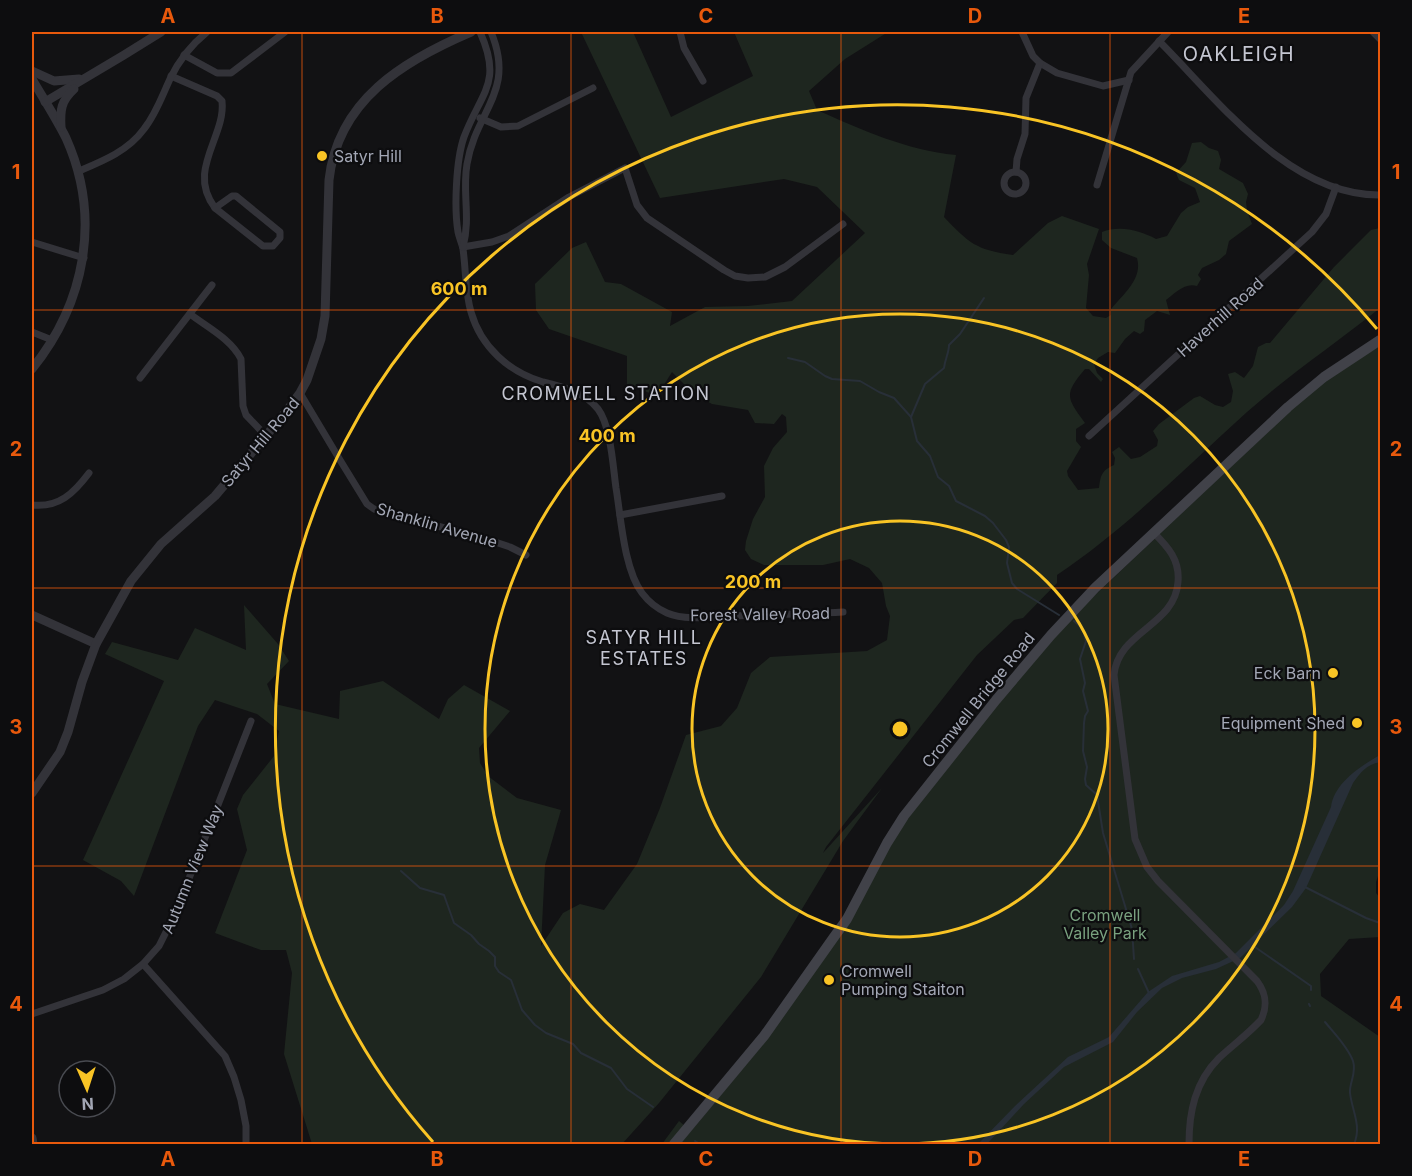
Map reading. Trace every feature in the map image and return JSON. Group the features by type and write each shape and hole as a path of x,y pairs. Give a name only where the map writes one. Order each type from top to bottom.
{"main road":[{"name":"Cromwell Bridge Road","path":"674,1144 764,1036 847,919 887,843 904,816 1051,635 1095,588 1305,392 1380,340"}],"street":[{"path":"45,102 161,32"},
{"path":"79,171 107,159 133,142 151,120 171,76 184,55 207,32"},
{"path":"184,55 217,74 231,73 285,32"},
{"name":"Satyr Hill Road","path":"32,793 56,759 64,743 96,644 122,595 153,553 210,502 300,393 321,339 325,316 329,180 335,147 344,127 368,96 395,72 436,47 471,32"},
{"name":"Forest Valley Road","path":"480,32 490,54 491,70 486,92 462,143 457,174 458,232 463,247 471,314 481,335 505,364 530,378 576,392 594,403 601,412 610,449 628,560 635,582 649,601 666,613 691,617 843,612"},
{"name":"Forest Valley Road","path":"463,247 468,230 466,166 471,146 494,96 500,75 499,52 491,32"},
{"path":"680,32 684,48 703,81"},
{"path":"1022,32 1033,56 1057,73 1103,86 1129,80"},
{"path":"1097,185 1131,72 1168,32"},
{"path":"1373,32 1380,39"},
{"path":"1160,41 1270,151 1298,171 1336,187 1358,193 1380,195"},
{"path":"1016,172 1017,159 1025,134 1026,98 1040,63"},
{"path":"32,71 54,81 75,80 90,76"},
{"path":"61,129 63,100 90,76"},
{"path":"171,76 217,96 222,101 223,109 205,172 208,197 215,208 263,246 273,246 282,235 273,224 236,196 227,198 215,208"},
{"path":"32,79 61,129 79,171 86,221 84,258 71,302 52,340 32,369"},
{"path":"474,116 501,127 518,126 593,88"},
{"path":"463,247 492,242 509,236 569,197 625,168 638,205 647,218 735,276 758,278 774,273 843,224"},
{"name":"Haverhill Road","path":"1089,436 1312,231 1326,214 1336,187"},
{"path":"32,242 84,258"},
{"path":"140,378 212,285"},
{"path":"190,314 232,345 241,358 243,406 246,415 266,436"},
{"path":"32,333 52,340"},
{"name":"Shanklin Avenue","path":"300,393 342,464 368,504 374,509 486,539 525,555"},
{"path":"32,505 60,502 76,490 89,472"},
{"path":"620,515 722,496"},
{"path":"1154,533 1174,556 1178,576 1175,596 1164,614 1125,646 1115,666 1114,675 1132,826 1140,853 1148,867 1257,981 1266,998 1264,1012 1254,1027 1218,1059 1201,1082 1192,1107 1189,1144"},
{"path":"32,615 96,644"},
{"name":"Autumn View Way","path":"32,1014 103,990 124,979 143,964 159,946 170,927 251,721"},
{"path":"143,964 225,1056 241,1100 246,1126 246,1144"}],"green space":[{"path":"581,32 633,32 671,117 753,76 734,32 888,32 845,59 809,91 817,110 902,144 956,155 944,217 967,239 982,248 1013,255 1048,223 1062,216 1099,229 1087,264 1089,275 1086,308 1093,316 1106,318 1111,315 1111,309 1135,279 1138,266 1137,258 1111,248 1102,240 1102,232 1122,229 1143,233 1156,239 1167,236 1181,213 1200,202 1195,188 1179,180 1176,173 1186,162 1192,143 1201,142 1218,151 1221,160 1219,169 1243,183 1248,194 1247,211 1252,224 1229,241 1226,254 1202,268 1198,275 1201,279 1197,286 1184,287 1166,300 1170,315 1157,311 1145,320 1144,331 1140,334 1134,331 1115,353 1108,352 1098,358 1094,364 1097,373 1103,379 1101,382 1089,369 1085,369 1073,385 1071,402 1085,423 1076,429 1076,441 1081,447 1067,471 1078,490 1099,488 1102,474 1114,465 1115,458 1112,452 1119,447 1131,459 1140,457 1157,446 1158,440 1153,431 1194,398 1200,396 1223,407 1231,402 1233,391 1228,374 1235,372 1244,378 1253,366 1258,347 1270,343 1334,267 1371,230 1380,228 1380,308 1263,398 1132,518 1057,575 1057,583 1023,618 1014,620 977,655 826,847 823,853 882,788 843,841 761,977 659,1103 622,1144 312,1144 284,1054 292,973 286,950 261,950 215,933 247,850 237,809 243,795 274,756 279,731 257,714 215,700 198,726 134,896 121,881 83,860 164,681 105,654 112,642 178,660 195,628 246,650 244,605 278,644 289,661 267,684 275,704 339,719 340,691 383,681 439,719 448,699 464,685 510,711 479,748 480,763 488,776 517,798 561,810 545,865 541,946 563,913 580,904 604,910 637,864 686,735 721,726 737,708 751,673 770,657 867,651 887,640 890,616 882,583 869,568 850,559 823,565 764,565 751,559 745,550 753,519 765,497 764,466 773,448 787,432 786,417 782,414 774,424 755,423 748,410 712,404 693,393 672,372 657,396 627,384 627,356 549,329 536,310 535,284 572,248 586,242 605,282 621,284 672,312 670,326 705,307 748,306 792,301 865,233 817,187 784,179 660,198"},
{"name":"Cromwell Valley Park","path":"1380,346 1380,870 1376,882 1376,893 1380,898 1380,937 1349,939 1320,974 1321,996 1380,1037 1380,1144 662,1144 679,1121 691,1131 758,1050 902,826 999,702 1063,627 1308,394 1340,370"}],"shaded area":[{"path":"1380,755 1380,762 1364,770 1353,783 1306,888 1292,907 1240,958 1216,969 1182,978 1162,988 1137,1012 1113,1042 1064,1067 1024,1104 987,1144 978,1144 1068,1057 1109,1037 1148,992 1172,976 1219,962 1236,953 1284,905 1293,891 1337,790 1357,770"}],"waterway":[{"path":"911,417 925,384 944,368 949,345 960,334 984,298"},
{"path":"788,358 805,362 832,379 860,381 894,398 911,417 917,441 930,456 938,477 949,486 956,501 985,516 1006,540 1009,547 1007,563 1012,583 1017,589 1059,615"},
{"path":"1074,621 1082,628 1086,641 1080,659 1085,683 1083,691 1088,711 1084,723 1083,751 1087,767 1086,785 1097,795 1103,833 1132,929 1134,959"},
{"path":"401,871 420,888 444,895 454,923 495,957 495,966 499,972 511,980 522,1010 535,1025 546,1033 573,1044 581,1053 611,1068 627,1089 653,1107"},
{"path":"1305,887 1380,923"},
{"path":"1252,945 1311,986 1311,990"},
{"path":"1138,969 1149,993"},
{"path":"1325,1022 1344,1045 1353,1061 1354,1070 1350,1093 1357,1125 1354,1144"},
{"path":"695,1141 700,1144"}],"place":[{"name":"Satyr Hill","path":"322,156"},
{"name":"Eck Barn","path":"1333,673"},
{"name":"Equipment Shed","path":"1357,723"},
{"name":"Cromwell Pumping Staiton","path":"829,980"}],"district":[{"name":"OAKLEIGH","path":"1239,54"},
{"name":"CROMWELL STATION","path":"606,394"},
{"name":"SATYR HILL ESTATES","path":"644,648"}]}
